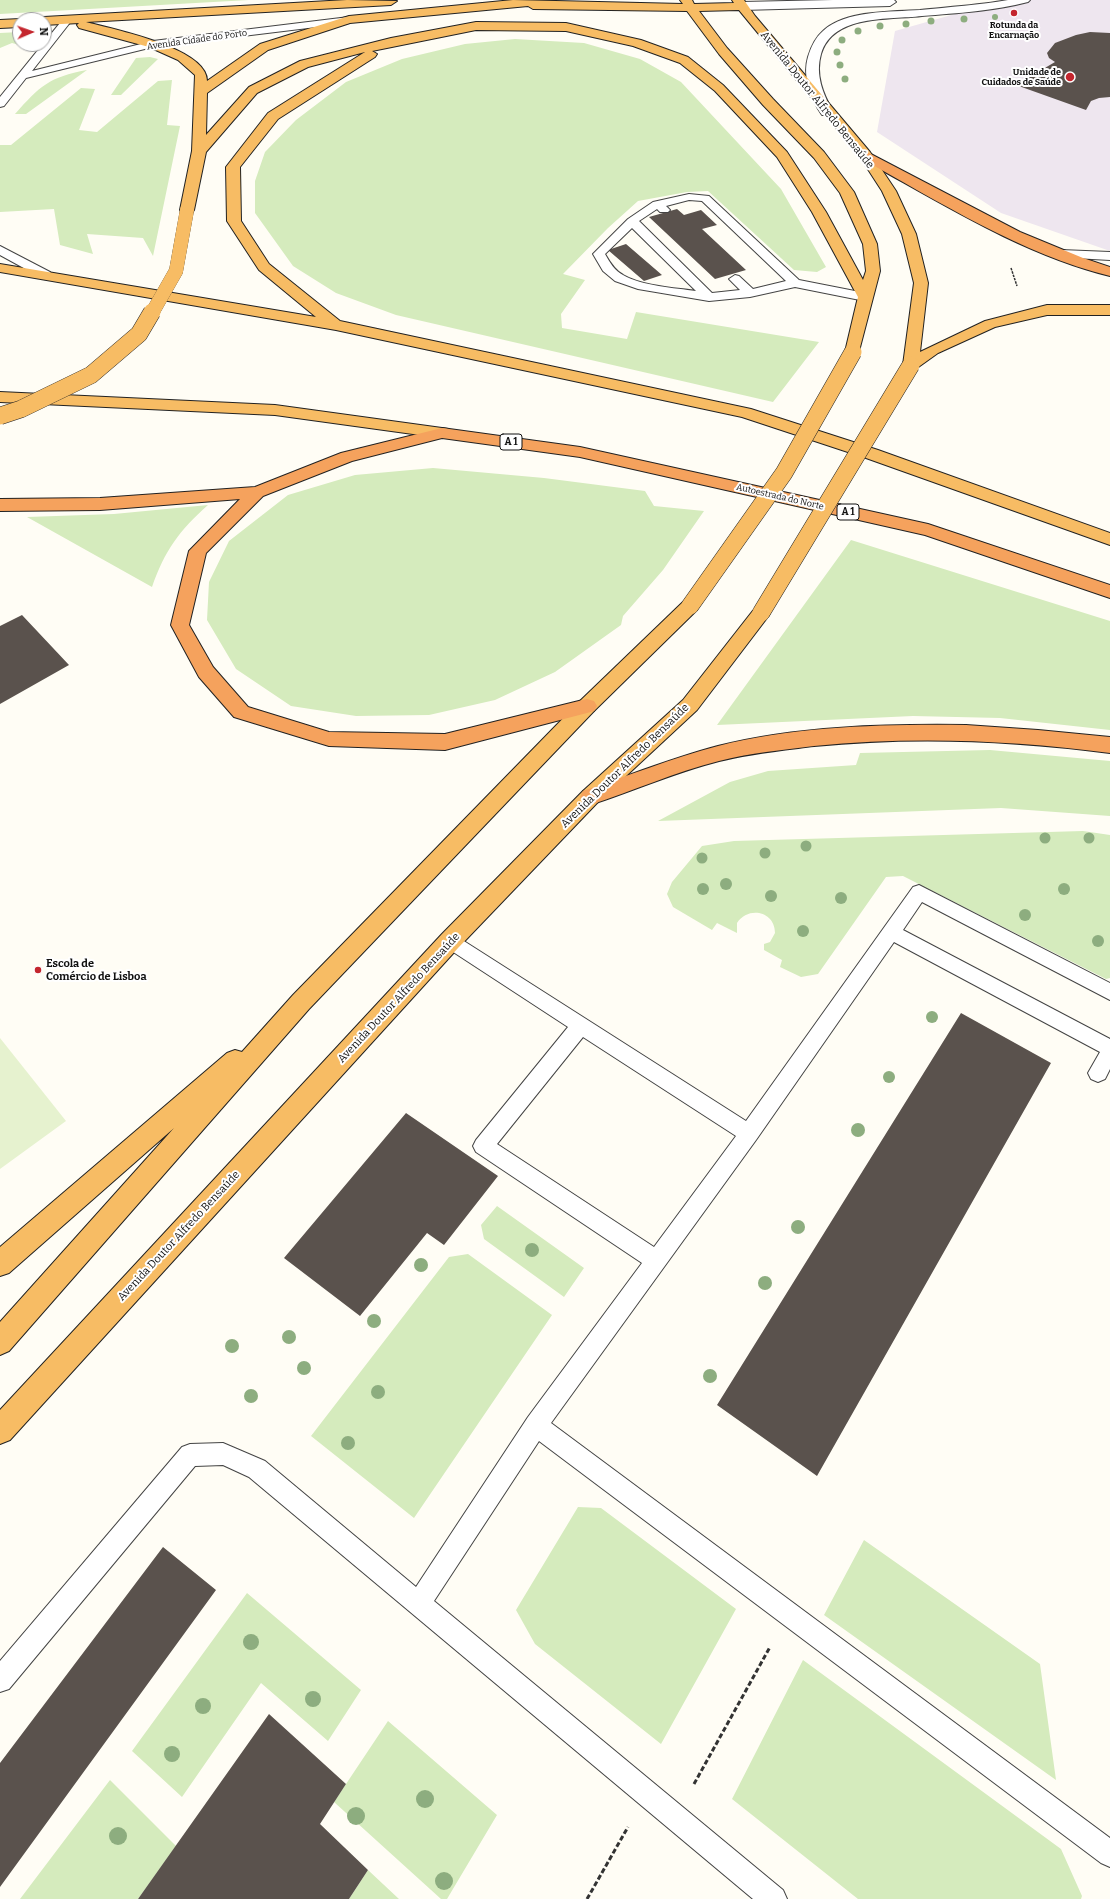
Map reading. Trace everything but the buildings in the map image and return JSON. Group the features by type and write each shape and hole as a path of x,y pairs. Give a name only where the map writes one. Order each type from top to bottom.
{"highway":[{"path":"52,21 402,0"},
{"path":"201,92 264,48 349,20 548,0"},
{"path":"509,4 565,8 740,3"},
{"name":"Avenida Doutor Alfredo Bensaúde","path":"0,1430 450,941 590,797 690,705 761,613 910,365 921,283 909,234 889,191 865,155 828,113 740,3"},
{"path":"0,1342 301,1002 587,706 690,606 784,473 853,352 865,298 873,271 870,244 847,192 819,155 768,102 723,51 688,4"},
{"path":"0,416 21,410 91,375 139,334 176,271 199,151 201,74 182,57 153,44 67,20"},
{"path":"0,24 12,23"},
{"path":"199,151 253,90 304,64 391,42 476,26 566,27 637,43 684,60 719,88 782,155 819,212 865,298"},
{"path":"336,325 264,267 234,221 233,167 273,116 391,42"},
{"path":"865,155 1012,234 1110,272"},
{"path":"0,268 336,325 745,413 872,454 1110,539"},
{"path":"910,365 933,350 990,324 1047,310 1110,310"},
{"path":"0,397 275,410 442,433"},
{"path":"0,505 100,504 258,492 347,456 442,433"},
{"name":"Autoestrada do Norte","path":"442,433 580,452 928,530 1110,592"},
{"path":"258,492 198,551 180,625 206,672 241,712 330,739 445,742 587,706"},
{"path":"590,797 705,757 772,742 866,734 966,732 1071,740 1110,745"},
{"path":"0,1264 301,1002"}],"street":[{"path":"924,1 956,0"},
{"path":"828,113 818,97 813,83 812,69 817,45 822,37 836,27 864,18 1006,4 1024,0"},
{"path":"740,3 900,2"},
{"path":"1061,254 1110,256"}],"lane":[{"path":"0,104 67,20"},
{"name":"Avenida Cidade do Porto","path":"23,76 153,44 349,20"},
{"path":"795,283 705,198 689,197 661,207 632,222 599,254 606,268 619,278 638,284 709,297 750,293 795,283 865,298"},
{"path":"632,222 709,297"},
{"path":"0,250 46,275"},
{"path":"735,279 750,293"},
{"path":"418,1604 536,1425 749,1134 919,892 1110,992"},
{"path":"891,932 1110,1048"},
{"path":"450,941 749,1134"},
{"path":"581,1025 483,1146 657,1261"},
{"path":"1098,1072 1110,1051"},
{"path":"536,1425 1110,1854"},
{"path":"0,1680 190,1455 223,1454 257,1469 774,1899"}],"path":[{"path":"1012,234 1007,252 1017,288 1034,313"},
{"path":"675,1818 764,1656"},
{"path":"587,1899 647,1794"}],"shaded area":[{"path":"1004,0 1110,0 1110,251 1001,213 877,132 895,31"}],"green space":[{"path":"0,0 249,0 12,12 12,13 0,14"},
{"path":"12,32 12,43 0,48 0,33"},
{"path":"515,39 584,43 640,59 681,82 781,189 826,267 817,272 794,270 708,191 687,192 638,201 608,228 563,274 585,280 561,314 562,328 627,339 636,312 819,342 773,402 396,315 336,293 293,266 255,213 255,181 265,152 296,120 346,82 402,59 465,44"},
{"path":"150,57 158,59 121,95 111,95 136,58"},
{"path":"87,70 26,114 15,114 31,96 46,84 63,76"},
{"path":"172,80 167,125 180,126 153,256 143,238 87,234 93,254 60,245 54,209 0,212 0,145 11,145 81,88 95,89 79,130 97,132 158,81"},
{"path":"433,468 544,478 645,491 654,506 704,511 663,570 623,616 621,625 555,672 495,700 429,715 356,716 291,706 236,669 207,620 209,582 229,541 288,495 355,475"},
{"path":"208,505 198,514 174,542 162,562 152,587 27,517 114,514"},
{"path":"851,540 1110,621 1110,730 1000,718 913,716 717,725"},
{"path":"990,750 1110,761 1110,816 1001,808 658,821 730,782 768,771 856,765 860,753"},
{"path":"1083,831 1110,835 1110,978 1106,979 903,876 886,877 818,974 801,977 780,967 782,960 764,950 764,944 770,942 775,933 771,920 766,916 760,913 748,914 737,923 737,933 717,923 712,930 673,907 667,894 672,882 702,846 734,841"},
{"path":"0,1038 66,1121 0,1169"},
{"path":"497,1206 584,1268 564,1297 484,1239 481,1225"},
{"path":"468,1254 552,1315 414,1518 311,1436 449,1257"},
{"path":"578,1507 601,1508 736,1609 661,1744 535,1644 516,1610"},
{"path":"864,1540 1040,1664 1056,1780 824,1615"},
{"path":"247,1593 361,1690 328,1741 261,1683 182,1797 132,1751"},
{"path":"803,1660 1061,1849 1082,1896 1081,1899 858,1899 732,1799"},
{"path":"388,1721 497,1815 447,1899 441,1899 334,1802"},
{"path":"110,1780 176,1846 138,1899 20,1899"},
{"path":"368,1870 399,1899 349,1899"}],"place":[{"name":"Rotunda da Encarnação","path":"1014,13"},
{"name":"Unidade de Cuidados de Saúde","path":"1070,77"},
{"name":"Escola de Comércio de Lisboa","path":"38,970"}]}
